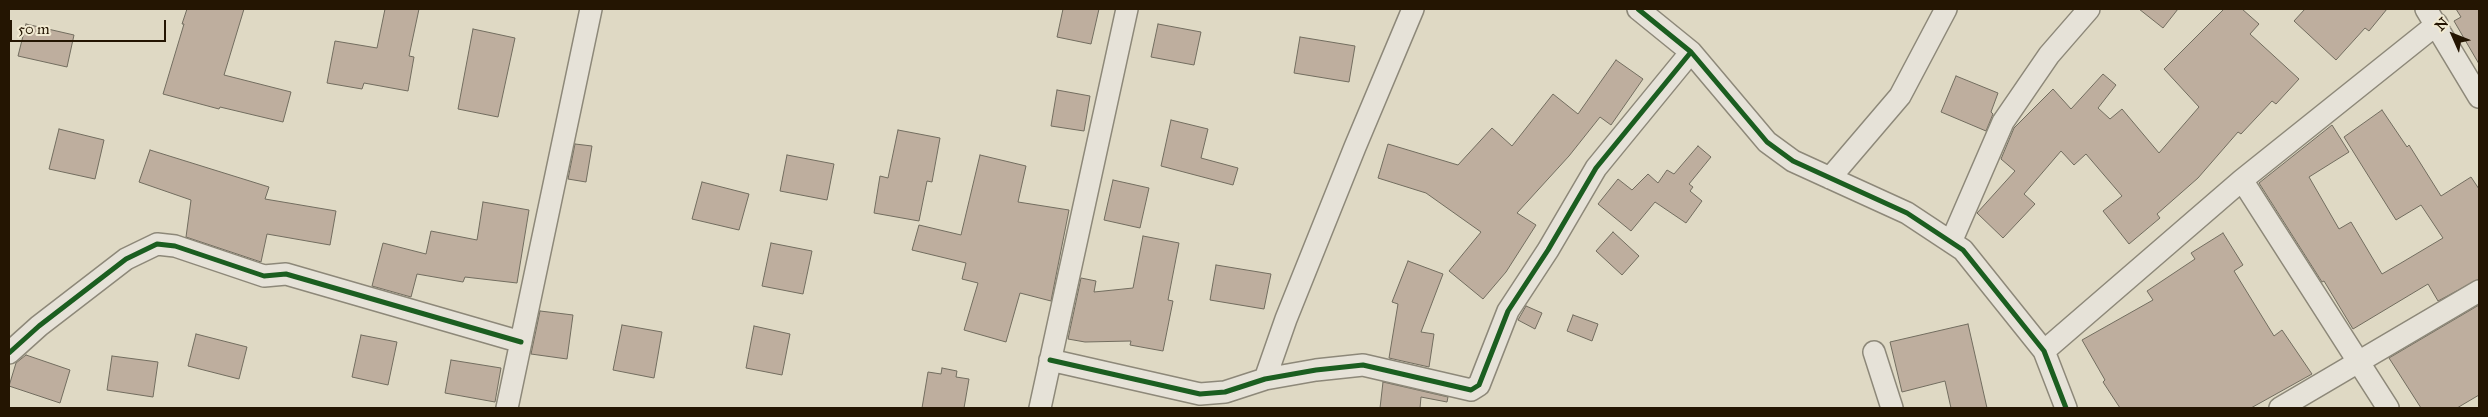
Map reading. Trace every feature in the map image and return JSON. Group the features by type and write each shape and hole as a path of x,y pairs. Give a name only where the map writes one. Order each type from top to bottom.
{"street":[{"path":"507,408 591,9"},
{"path":"1040,408 1127,9"},
{"path":"1265,379 1326,219 1413,9"},
{"path":"1638,9 1691,52 1768,142 1793,161 1907,213 1963,250 2044,351 2066,408"},
{"path":"1830,178 1900,96 1946,9"},
{"path":"1951,242 2003,122 2049,55 2089,9"},
{"path":"2044,351 2431,16 2479,97"},
{"path":"1050,360 1200,394 1224,392 1265,379 1316,370 1363,366 1471,390 1479,385 1508,311 1548,250 1596,168 1691,52"},
{"path":"2242,180 2388,408"},
{"path":"9,353 39,326 126,259 158,244 175,246 264,276 286,274 521,342"},
{"path":"2280,408 2359,364 2479,291"},
{"path":"1874,352 1892,408"}],"building":[{"path":"187,9 244,9 224,75 291,92 283,122 220,107 219,109 163,94"},
{"path":"385,9 419,9 409,56 414,57 408,91 364,83 362,89 327,83 335,41 377,48"},
{"path":"1063,9 1099,9 1091,44 1057,37"},
{"path":"2139,9 2178,9 2163,28"},
{"path":"2224,9 2242,9 2259,24 2250,34 2299,79 2276,104 2272,101 2241,134 2238,132 2198,178 2157,214 2160,218 2129,244 2103,211 2122,196 2086,154 2074,165 2061,151 2024,194 2035,204 2003,238 1977,213 2015,171 2001,159 2014,128 2053,89 2071,109 2103,74 2116,85 2098,108 2110,119 2122,109 2159,153 2199,107 2164,69"},
{"path":"2305,9 2387,9 2369,31 2365,28 2336,60 2294,21"},
{"path":"2456,9 2479,9 2479,64 2454,21 2461,17"},
{"path":"26,24 74,35 67,67 18,56"},
{"path":"1158,24 1201,32 1194,65 1151,57"},
{"path":"473,29 515,38 498,117 458,109"},
{"path":"1300,37 1355,46 1349,82 1294,73"},
{"path":"1616,60 1643,79 1611,125 1600,117 1569,156 1517,213 1536,225 1506,272 1483,299 1449,271 1481,232 1426,193 1378,178 1388,144 1458,165 1492,128 1512,146 1553,94 1578,114"},
{"path":"1956,76 1998,93 1991,112 1993,114 1986,131 1941,112"},
{"path":"1057,90 1090,96 1084,131 1051,126"},
{"path":"2382,110 2407,147 2409,145 2441,196 2471,177 2479,189 2479,279 2438,301 2428,284 2353,329 2324,281 2322,282 2259,183 2332,125 2349,152 2309,177 2339,229 2351,222 2382,274 2401,263 2443,238 2421,205 2396,220 2344,137"},
{"path":"1171,120 1208,129 1201,158 1238,168 1233,185 1161,166"},
{"path":"59,129 104,140 95,179 49,169"},
{"path":"898,130 940,138 932,182 927,181 919,221 874,213 880,176 888,178"},
{"path":"575,144 592,146 586,182 568,179"},
{"path":"1698,146 1711,157 1689,184 1693,187 1690,191 1702,201 1686,223 1655,202 1631,231 1598,204 1618,179 1632,190 1648,174 1658,183 1667,170 1674,174"},
{"path":"150,150 269,187 265,199 336,211 330,245 267,234 261,262 186,237 191,200 139,182"},
{"path":"787,155 834,164 827,200 780,191"},
{"path":"980,155 1026,166 1018,202 1069,210 1051,301 1020,293 1006,342 964,330 978,283 962,279 966,263 912,250 919,225 961,235"},
{"path":"1113,180 1149,188 1140,228 1104,220"},
{"path":"702,182 749,194 739,230 692,219"},
{"path":"483,202 529,210 517,283 465,277 463,282 417,274 411,297 372,286 383,243 426,254 431,231 477,240"},
{"path":"1613,232 1639,256 1622,275 1596,251"},
{"path":"2223,233 2243,265 2234,271 2274,336 2282,330 2312,374 2251,408 2120,408 2103,382 2105,380 2082,340 2153,300 2147,291 2195,259 2191,253"},
{"path":"1143,236 1179,243 1168,300 1173,301 1163,351 1130,345 1131,341 1085,342 1068,339 1081,278 1096,281 1094,292 1133,288"},
{"path":"771,243 812,251 803,294 762,286"},
{"path":"1408,261 1443,274 1421,332 1434,334 1429,367 1389,358 1398,304 1392,302"},
{"path":"1216,265 1271,274 1264,309 1210,300"},
{"path":"2479,305 2479,395 2457,408 2421,408 2389,358"},
{"path":"1526,306 1542,313 1535,329 1518,320"},
{"path":"540,311 573,315 567,359 531,354"},
{"path":"1573,315 1598,324 1592,341 1567,331"},
{"path":"1968,324 1987,408 1951,408 1945,381 1902,392 1890,342"},
{"path":"622,325 662,332 654,378 613,370"},
{"path":"754,326 790,334 782,375 746,368"},
{"path":"196,334 247,347 239,379 188,366"},
{"path":"361,335 397,342 388,385 352,377"},
{"path":"26,355 70,370 60,403 9,386 16,363"},
{"path":"112,356 158,362 153,397 107,390"},
{"path":"451,360 501,368 495,402 445,393"},
{"path":"942,368 957,371 956,377 969,379 964,408 922,408 928,372 941,374"},
{"path":"1383,382 1448,397 1447,402 1421,397 1420,408 1380,408"}],"cycle path":[{"path":"1638,9 1691,52 1767,142 1793,161 1907,213 1963,250 2044,351 2066,408"},
{"path":"1050,360 1200,394 1225,392 1265,379 1316,370 1363,365 1471,390 1479,385 1508,311 1548,250 1596,168 1691,52"},
{"path":"9,353 39,326 126,259 157,244 175,246 264,276 286,274 521,342"}]}
